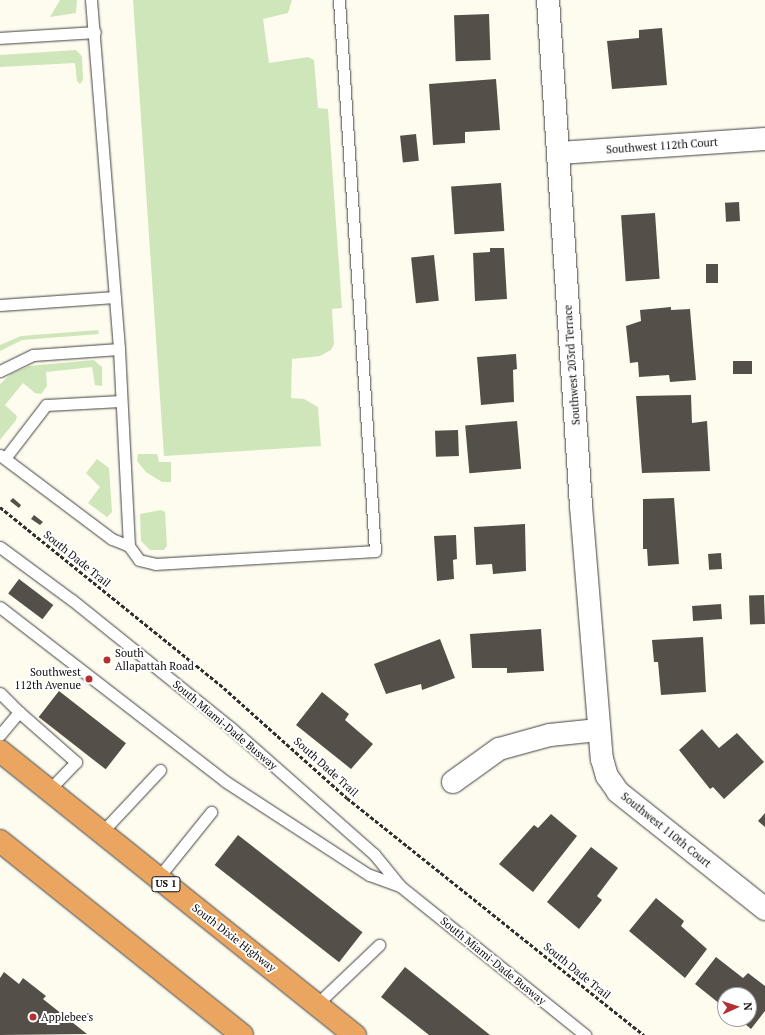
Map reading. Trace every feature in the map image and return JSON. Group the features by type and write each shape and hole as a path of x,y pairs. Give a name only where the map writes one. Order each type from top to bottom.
{"highway":[{"name":"South Dixie Highway","path":"0,751 355,1035"},
{"path":"2,845 242,1035"}],"street":[{"name":"Southwest 203rd Terrace","path":"548,0 598,730"},
{"name":"Southwest 112th Court","path":"559,153 765,139"},
{"path":"453,782 499,749 550,735 598,730"},
{"name":"Southwest 110th Court","path":"598,730 602,759 608,776 618,792 765,910"}],"lane":[{"path":"90,0 95,32 119,349 129,546"},
{"path":"121,401 46,406 3,456 112,539 129,546 139,560 156,564 375,551 339,0"},
{"path":"0,38 95,32"},
{"path":"0,305 115,296"},
{"path":"0,371 34,355 119,349"},
{"name":"South Miami-Dade Busway","path":"0,547 72,600 231,728 374,854 400,886 586,1035"},
{"name":"South Miami-Dade Busway","path":"0,607 225,781 369,875 400,886"},
{"path":"0,693 19,712 76,762 49,790"},
{"path":"0,734 19,712"},
{"path":"102,832 160,770"},
{"path":"158,878 211,812"},
{"path":"317,1004 379,945"}],"path":[{"name":"South Dade Trail","path":"0,507 224,688 347,798 644,1035"},
{"path":"221,692 224,688"}],"green space":[{"path":"60,0 77,0 76,13 50,17"},
{"path":"133,0 292,0 288,13 263,19 269,63 308,57 314,60 318,108 328,109 342,308 332,309 334,344 331,350 320,356 292,359 291,398 304,399 318,407 321,446 164,456"},
{"path":"76,50 82,56 83,80 80,84 77,81 75,63 0,67 0,55"},
{"path":"98,330 99,334 22,340 0,351 0,345 21,336"},
{"path":"94,360 102,367 102,386 95,385 92,367 46,372 47,386 41,394 35,393 23,383 5,405 17,416 16,420 0,440 0,384 11,374 29,366"},
{"path":"138,454 157,454 159,462 171,462 171,482 162,482 146,472 137,461"},
{"path":"97,459 109,468 112,512 107,517 88,503 100,487 86,473"},
{"path":"161,510 165,512 167,546 164,550 150,550 141,541 140,514"}],"building":[{"path":"489,14 491,60 456,61 454,15"},
{"path":"662,28 667,85 612,89 607,41 639,38 639,30"},
{"path":"496,79 500,130 465,132 465,143 433,145 429,84"},
{"path":"416,134 419,161 403,163 400,136"},
{"path":"501,183 504,231 454,234 451,186"},
{"path":"739,202 740,221 726,222 725,203"},
{"path":"655,213 660,279 626,281 621,215"},
{"path":"490,248 504,248 507,299 475,301 473,253 490,252"},
{"path":"434,255 439,301 416,303 411,257"},
{"path":"706,264 718,264 718,283 706,283"},
{"path":"671,307 671,310 690,309 696,380 670,382 669,375 639,377 638,362 630,363 626,326 641,321 640,310"},
{"path":"516,354 517,369 513,370 514,402 481,405 477,357"},
{"path":"733,361 752,361 752,374 733,374"},
{"path":"691,395 692,423 707,421 710,471 642,473 636,396"},
{"path":"517,421 521,469 469,473 465,426"},
{"path":"458,430 459,456 436,457 435,431"},
{"path":"13,498 21,505 19,508 10,501"},
{"path":"674,498 679,564 648,566 647,549 643,549 643,499"},
{"path":"34,515 43,522 40,525 31,519"},
{"path":"525,524 526,571 493,574 492,564 476,565 474,527"},
{"path":"456,535 457,559 453,560 454,579 437,581 434,536"},
{"path":"721,553 722,569 709,570 708,554"},
{"path":"19,579 53,605 43,619 8,593"},
{"path":"764,595 765,624 750,625 749,596"},
{"path":"721,604 722,619 693,621 692,606"},
{"path":"541,629 544,671 507,673 507,668 472,668 470,634"},
{"path":"703,637 706,692 661,695 658,662 654,662 652,640"},
{"path":"440,639 455,678 422,690 421,684 386,694 374,664"},
{"path":"59,691 126,743 106,769 39,717"},
{"path":"322,692 349,714 345,720 373,744 351,769 296,725"},
{"path":"702,729 719,748 737,733 764,762 724,799 713,787 710,789 679,750"},
{"path":"765,813 765,827 758,821"},
{"path":"551,814 577,836 533,892 499,864 534,825 538,828"},
{"path":"238,835 363,932 339,962 215,865"},
{"path":"591,847 618,868 597,896 602,900 579,929 547,902"},
{"path":"656,898 684,921 681,926 707,949 685,978 629,931"},
{"path":"716,957 743,978 748,973 765,986 765,1011 757,1021 757,987 717,987 717,1002 695,984"},
{"path":"405,967 490,1035 429,1035 381,997"},
{"name":"Applebee's","path":"4,972 19,984 23,978 46,996 43,999 87,1034 0,1035 0,978"}],"place":[{"name":"South Allapattah Road","path":"107,660"},
{"name":"Southwest 112th Avenue","path":"89,679"},
{"name":"Applebee's","path":"33,1017"}]}
